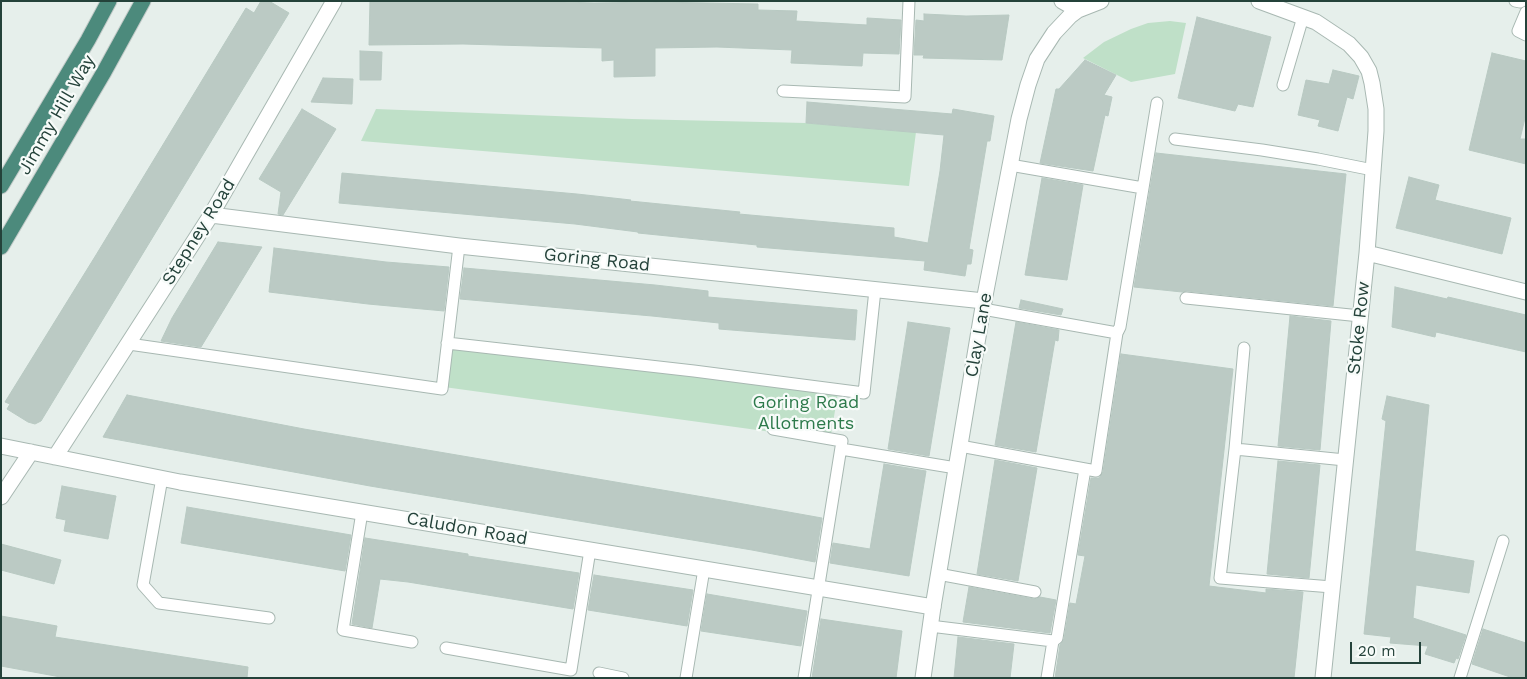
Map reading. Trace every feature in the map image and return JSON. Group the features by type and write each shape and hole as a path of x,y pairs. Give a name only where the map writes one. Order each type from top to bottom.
{"highway":[{"name":"Jimmy Hill Way","path":"1,186 88,40 109,1"},
{"name":"Jimmy Hill Way","path":"1,247 104,72 143,1"}],"street":[{"name":"Stepney Road","path":"55,457 211,215 334,1"},
{"path":"1062,1 1091,4"},
{"path":"1259,1 1300,16"},
{"path":"1279,1 1300,16"},
{"name":"Clay Lane","path":"923,678 938,574 983,305 1019,118 1037,59 1054,33 1070,16 1091,4"},
{"name":"Stoke Row","path":"1300,16 1324,27 1349,44 1361,57 1369,71 1376,109 1367,253 1323,678"},
{"name":"Goring Road","path":"211,215 459,246 875,290 983,305"},
{"path":"1367,253 1526,292"},
{"name":"Caludon Road","path":"1,446 162,478 933,607"},
{"path":"1,498 31,452"}],"lane":[{"path":"783,92 905,97 909,1"},
{"path":"1515,1 1522,1"},
{"path":"1526,12 1518,30 1526,35"},
{"path":"1283,85 1300,16"},
{"path":"960,446 1096,471 1117,333 1120,327 1157,103"},
{"path":"1175,139 1281,152 1373,170"},
{"path":"1010,165 1143,188"},
{"path":"129,344 442,389 459,246"},
{"path":"447,343 864,393 875,290"},
{"path":"1186,298 1360,316"},
{"path":"983,305 1117,333"},
{"path":"1244,348 1235,449 1220,578 1332,587"},
{"path":"773,429 842,441 804,678"},
{"path":"841,449 956,468"},
{"path":"1235,449 1345,460"},
{"path":"1047,678 1053,641 1057,638 1085,469"},
{"path":"162,478 143,585 159,603 269,618"},
{"path":"362,512 343,630 412,642"},
{"path":"1460,678 1503,542"},
{"path":"446,648 572,670 590,550"},
{"path":"686,678 704,569"},
{"path":"938,574 1035,592"},
{"path":"930,626 1053,641"},
{"path":"599,673 623,678"}],"green space":[{"path":"1170,21 1186,23 1175,74 1131,82 1083,58 1104,42 1131,29 1148,23"},
{"path":"376,109 632,119 806,123 916,132 909,186 361,141"},
{"name":"Goring Road Allotments","path":"451,348 838,393 830,440 444,387"}],"building":[{"path":"261,1 269,1 289,13 41,421 35,424 28,422 7,409 10,404 5,402 246,8 254,13"},
{"path":"370,1 758,4 758,10 797,11 796,21 867,25 867,18 901,20 899,54 863,53 862,66 791,63 792,50 717,47 655,48 655,76 614,77 614,60 602,61 602,48 463,44 369,45"},
{"path":"924,14 966,16 1009,15 1002,60 923,58 924,55 914,55 916,20 924,21"},
{"path":"1197,17 1271,37 1253,107 1238,104 1235,111 1178,98"},
{"path":"360,51 382,52 381,80 360,80"},
{"path":"1492,53 1526,61 1526,114 1520,139 1526,139 1526,164 1469,150"},
{"path":"1085,60 1116,75 1104,95 1112,97 1108,116 1105,115 1093,171 1040,163 1056,89 1059,89"},
{"path":"1333,70 1359,76 1353,99 1347,97 1338,131 1318,126 1320,120 1298,115 1306,80 1329,84"},
{"path":"323,78 353,79 352,104 311,102"},
{"path":"807,102 952,114 953,109 994,116 990,141 987,141 969,249 973,250 971,264 967,264 965,276 924,270 925,261 757,247 757,245 638,233 575,224 339,203 342,173 577,194 740,212 739,214 894,228 894,237 928,243 944,135 806,123"},
{"path":"302,109 336,129 283,215 278,214 281,192 259,179"},
{"path":"1156,153 1346,174 1333,306 1134,287"},
{"path":"1409,177 1439,185 1435,200 1511,218 1502,254 1396,228"},
{"path":"1042,178 1083,185 1067,280 1025,275"},
{"path":"218,242 262,247 201,347 161,341 172,318"},
{"path":"274,248 386,262 449,267 444,311 269,292"},
{"path":"464,268 655,285 708,291 708,297 857,310 855,340 719,329 719,323 460,299"},
{"path":"1395,287 1526,315 1526,352 1436,332 1435,337 1392,327"},
{"path":"1021,300 1063,309 1061,315 1019,308"},
{"path":"1290,316 1331,321 1320,450 1278,446"},
{"path":"908,322 950,328 929,456 888,449"},
{"path":"1016,322 1059,330 1058,341 1055,340 1036,452 995,445"},
{"path":"1121,354 1233,369 1209,586 1266,593 1266,589 1303,592 1294,678 1055,678 1060,645 1064,639 1070,603 1076,604 1085,556 1078,555 1091,478 1099,478 1103,472"},
{"path":"127,395 304,429 822,518 815,562 370,486 103,437"},
{"path":"1387,396 1429,405 1415,551 1474,561 1469,593 1416,585 1413,618 1466,635 1458,659 1456,658 1454,663 1425,654 1428,646 1390,643 1391,637 1364,634 1386,421 1382,419"},
{"path":"995,460 1037,468 1018,581 977,574"},
{"path":"1278,461 1320,465 1309,578 1267,574"},
{"path":"884,464 926,471 909,576 830,563 833,543 870,549"},
{"path":"62,486 116,496 108,539 64,531 66,520 56,518"},
{"path":"187,507 351,535 345,571 181,543"},
{"path":"365,538 579,573 573,609 380,579 372,628 352,624"},
{"path":"1,544 61,560 54,584 1,570"},
{"path":"594,575 693,590 687,626 588,610"},
{"path":"969,587 1034,599 1040,597 1056,600 1050,633 963,622"},
{"path":"707,594 807,611 801,646 701,631"},
{"path":"1,616 57,626 55,637 248,667 247,678 66,678 1,666"},
{"path":"821,619 902,631 896,678 812,678"},
{"path":"1483,629 1526,643 1526,678 1513,678 1472,664"},
{"path":"958,637 1014,644 1010,678 954,678"}]}
